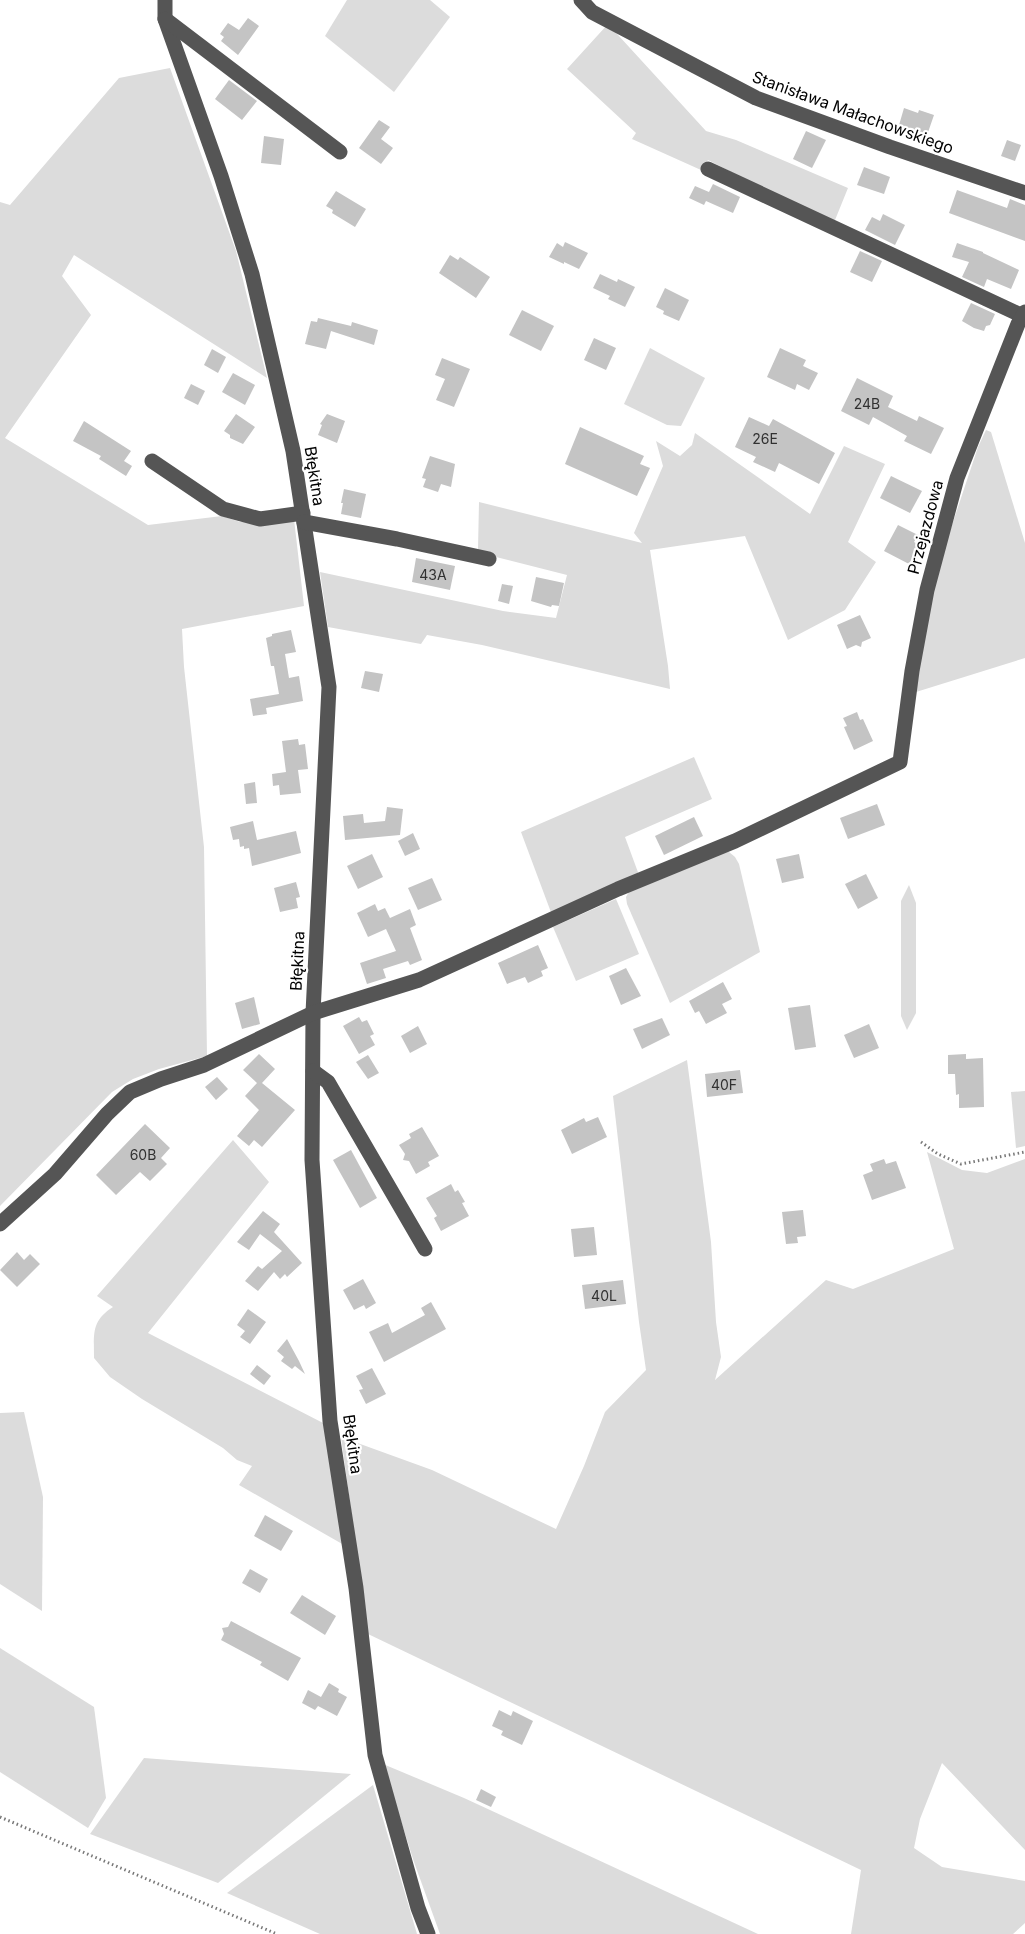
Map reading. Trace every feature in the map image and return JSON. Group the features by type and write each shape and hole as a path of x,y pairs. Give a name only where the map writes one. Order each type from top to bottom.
{"street":[{"name":"Błękitna","path":"165,0 165,19 221,176 252,274 293,452 329,687 313,1013 312,1160 330,1421 356,1588 375,1755 418,1908 428,1934"},
{"name":"Stanisława Małachowskiego","path":"581,0 592,12 756,98 1025,193"},
{"path":"165,19 340,152"},
{"path":"708,169 1024,314"},
{"name":"Przejazdowa","path":"313,1013 419,980 618,889 735,841 900,762 914,660 927,590 957,478 1024,314"},
{"path":"152,461 223,509 260,519 303,518 489,559"},
{"path":"0,1224 55,1174 107,1114 130,1092 204,1065 313,1013"},
{"path":"313,1071 328,1082 425,1249"}],"path":[{"path":"921,1142 938,1154 961,1164 1025,1152"},
{"path":"0,1817 277,1934"}],"shaded area":[{"path":"347,0 430,0 450,17 394,92 325,36"},
{"path":"608,24 706,131 736,140 848,188 833,225 708,160 701,170 632,139 636,133 567,69"},
{"path":"170,68 236,251 267,378 74,255 62,276 91,315 5,438 148,525 222,516 240,522 294,519 304,606 182,629 184,667 204,847 207,1056 159,1069 133,1079 112,1092 0,1206 0,202 10,205 119,78"},
{"path":"650,348 705,378 681,426 667,425 624,404"},
{"path":"986,430 991,432 1025,543 1025,658 916,692 931,588 978,447"},
{"path":"695,433 810,514 844,446 885,464 848,542 876,562 845,610 788,640 745,536 650,550 670,689 482,645 427,635 421,644 328,627 320,572 503,611 556,618 567,575 492,556 478,549 479,502 642,543 634,533 663,466 656,441 680,456 692,445"},
{"path":"694,757 712,799 625,837 639,875 552,915 521,832"},
{"path":"729,852 739,864 760,952 670,1003 626,897 630,890 710,854"},
{"path":"909,885 916,903 916,1013 907,1030 901,1016 901,901"},
{"path":"616,899 639,954 576,981 553,927"},
{"path":"687,1060 711,1242 716,1322 721,1357 715,1380 826,1280 853,1289 954,1249 927,1152 962,1170 987,1173 1025,1159 1025,1850 942,1763 920,1819 914,1848 942,1867 1025,1881 1025,1923 1013,1934 851,1934 861,1870 368,1634 341,1437 432,1470 556,1529 605,1412 646,1370 613,1096"},
{"path":"1025,1091 1025,1146 1016,1148 1011,1092"},
{"path":"233,1140 269,1182 148,1333 325,1424 344,1545 239,1485 252,1466 237,1460 223,1448 142,1399 110,1377 94,1358 94,1335 97,1323 113,1307 97,1296"},
{"path":"24,1412 43,1497 42,1611 0,1584 0,1413"},
{"path":"0,1648 94,1707 106,1798 88,1828 0,1772"},
{"path":"144,1758 351,1774 218,1883 90,1834"},
{"path":"383,1764 464,1798 758,1934 440,1934"},
{"path":"373,1785 417,1934 320,1934 227,1893"}],"building":[{"path":"248,18 259,26 238,55 221,41 224,37 220,34 228,23 239,30"},
{"path":"229,80 257,101 242,120 215,99"},
{"path":"904,108 934,115 925,141 897,132"},
{"path":"379,120 390,127 381,139 393,148 381,164 359,148"},
{"path":"806,131 826,140 812,168 793,159"},
{"path":"264,136 284,139 281,165 261,163"},
{"path":"1007,140 1021,145 1015,161 1001,156"},
{"path":"864,167 890,177 884,194 857,185"},
{"path":"713,184 740,197 733,213 706,201 704,205 689,198 695,186 709,192"},
{"path":"957,190 1007,208 1010,199 1025,205 1025,241 949,213"},
{"path":"336,191 366,209 355,227 332,213 333,210 326,206"},
{"path":"883,214 905,225 895,245 865,230 872,217 880,221"},
{"path":"565,242 588,253 579,269 549,257 557,243 563,247"},
{"path":"957,243 983,252 1019,270 1011,289 987,279 984,287 962,277 969,262 952,257"},
{"path":"860,251 882,261 872,282 850,272"},
{"path":"450,255 458,260 460,257 490,277 476,298 439,273"},
{"path":"600,274 635,287 625,307 608,299 610,296 593,288"},
{"path":"665,288 689,300 679,321 663,314 664,311 656,307"},
{"path":"971,303 995,314 984,331 962,321"},
{"path":"522,310 554,326 541,351 509,335"},
{"path":"318,318 351,326 352,322 378,330 374,345 331,331 326,349 305,344 311,321 317,322"},
{"path":"594,338 616,348 606,370 584,360"},
{"path":"780,348 806,360 803,366 818,373 809,390 797,384 795,390 767,377"},
{"path":"212,349 226,357 218,373 204,365"},
{"path":"442,358 470,369 454,407 436,400 445,379 435,375"},
{"path":"233,373 255,385 245,405 222,392"},
{"path":"857,378 893,396 888,407 917,421 919,416 944,428 931,454 904,441 907,436 873,417 869,425 841,411"},
{"path":"191,384 205,391 198,405 184,398"},
{"path":"236,414 255,427 243,444 230,438 230,435 224,431"},
{"path":"327,414 345,421 337,443 318,435 322,425 320,424"},
{"path":"749,417 769,426 773,419 835,453 819,484 779,463 775,472 753,462 756,457 735,447"},
{"path":"84,421 131,451 124,461 132,466 126,476 99,459 101,456 73,441"},
{"path":"580,427 644,456 640,464 650,468 637,496 565,464"},
{"path":"430,456 455,464 451,487 441,484 438,492 423,487 426,479 422,478"},
{"path":"891,476 922,491 910,513 880,498"},
{"path":"344,489 366,494 361,518 341,514"},
{"path":"898,525 918,535 914,542 919,545 909,564 884,551"},
{"path":"416,558 455,566 450,590 412,582"},
{"path":"536,577 564,583 559,606 552,605 551,607 531,601"},
{"path":"502,584 513,586 509,604 498,601"},
{"path":"860,615 871,638 862,642 861,647 856,645 847,649 837,625"},
{"path":"291,630 296,652 285,654 289,678 299,676 303,701 266,708 267,714 253,716 250,699 279,694 266,638 272,634"},
{"path":"365,671 383,674 379,692 361,688"},
{"path":"857,712 860,720 863,719 873,741 854,750 844,727 847,726 843,718"},
{"path":"298,739 299,745 305,744 308,769 298,770 301,793 280,795 279,785 273,786 272,774 286,772 282,741"},
{"path":"255,782 257,803 246,804 244,784"},
{"path":"877,804 885,825 848,839 840,818"},
{"path":"387,807 403,809 400,835 345,840 343,816 363,814 364,823 385,821"},
{"path":"694,817 703,836 664,855 655,836"},
{"path":"253,821 257,840 296,831 301,853 252,866 249,848 240,847 239,839 233,840 230,827"},
{"path":"413,833 420,849 405,856 398,841"},
{"path":"372,854 383,877 358,889 347,866"},
{"path":"799,854 804,878 782,883 776,859"},
{"path":"866,874 878,898 858,909 845,884"},
{"path":"432,878 442,900 418,910 408,888"},
{"path":"296,882 300,897 296,898 298,908 280,912 274,888"},
{"path":"375,904 378,911 385,908 390,918 410,909 416,925 410,928 422,960 410,965 408,961 383,969 386,978 367,984 360,963 396,951 386,929 368,937 357,913"},
{"path":"538,945 548,968 541,971 543,976 528,983 525,977 507,984 498,963"},
{"path":"626,968 641,996 621,1005 609,976"},
{"path":"723,982 732,999 722,1004 727,1013 706,1024 699,1011 695,1013 689,1001"},
{"path":"254,997 260,1024 242,1029 235,1003"},
{"path":"810,1005 816,1047 795,1050 788,1008"},
{"path":"359,1017 362,1022 367,1020 374,1034 370,1036 375,1045 359,1054 343,1026"},
{"path":"662,1018 670,1035 642,1049 633,1029"},
{"path":"869,1024 879,1048 854,1058 844,1035"},
{"path":"418,1026 427,1044 410,1053 401,1036"},
{"path":"259,1054 275,1069 262,1083 295,1110 262,1147 254,1140 249,1146 237,1136 259,1110 245,1096 257,1083 243,1070"},
{"path":"966,1054 966,1059 983,1058 984,1107 959,1108 955,1074 948,1074 948,1055"},
{"path":"368,1055 379,1073 368,1079 356,1062"},
{"path":"740,1070 743,1093 707,1097 705,1074"},
{"path":"217,1077 228,1089 216,1100 205,1087"},
{"path":"598,1117 607,1137 572,1154 561,1130 584,1118 586,1122"},
{"path":"145,1124 170,1148 161,1158 167,1164 150,1181 140,1172 116,1195 96,1175"},
{"path":"422,1127 439,1156 428,1162 430,1166 416,1174 409,1161 403,1160 405,1154 399,1145 411,1138 409,1134"},
{"path":"351,1150 377,1198 360,1208 333,1160"},
{"path":"884,1159 886,1164 896,1161 906,1188 872,1200 863,1175 873,1171 870,1164"},
{"path":"451,1184 455,1192 458,1190 465,1202 462,1203 469,1216 441,1231 434,1218 437,1216 426,1198"},
{"path":"803,1210 806,1236 797,1237 798,1243 786,1244 782,1212"},
{"path":"263,1211 280,1224 274,1232 302,1263 287,1277 285,1274 280,1279 274,1272 258,1291 245,1281 258,1266 262,1269 282,1251 260,1234 249,1250 237,1242"},
{"path":"594,1227 597,1255 574,1257 571,1229"},
{"path":"17,1252 24,1260 30,1254 40,1264 17,1287 0,1270"},
{"path":"363,1279 376,1303 366,1309 364,1305 354,1310 343,1290"},
{"path":"623,1280 626,1304 585,1309 582,1285"},
{"path":"431,1302 446,1329 384,1362 369,1332 388,1323 392,1333 425,1315 421,1308"},
{"path":"248,1309 266,1322 250,1344 240,1337 245,1331 237,1325"},
{"path":"287,1339 305,1374 295,1366 292,1369 281,1361 284,1357 277,1351"},
{"path":"257,1365 271,1376 264,1385 250,1374"},
{"path":"372,1368 386,1394 366,1404 359,1390 363,1389 356,1376"},
{"path":"265,1515 293,1531 281,1551 254,1536"},
{"path":"250,1569 268,1579 260,1593 242,1583"},
{"path":"302,1595 336,1616 325,1635 290,1613"},
{"path":"231,1621 301,1658 288,1681 260,1665 262,1662 221,1640 224,1634 222,1628 228,1627"},
{"path":"329,1683 347,1697 337,1716 318,1706 315,1710 302,1703 308,1690 321,1697"},
{"path":"499,1710 511,1716 513,1711 533,1721 522,1745 501,1735 503,1731 492,1726"},
{"path":"481,1789 496,1797 491,1807 476,1800"}]}
